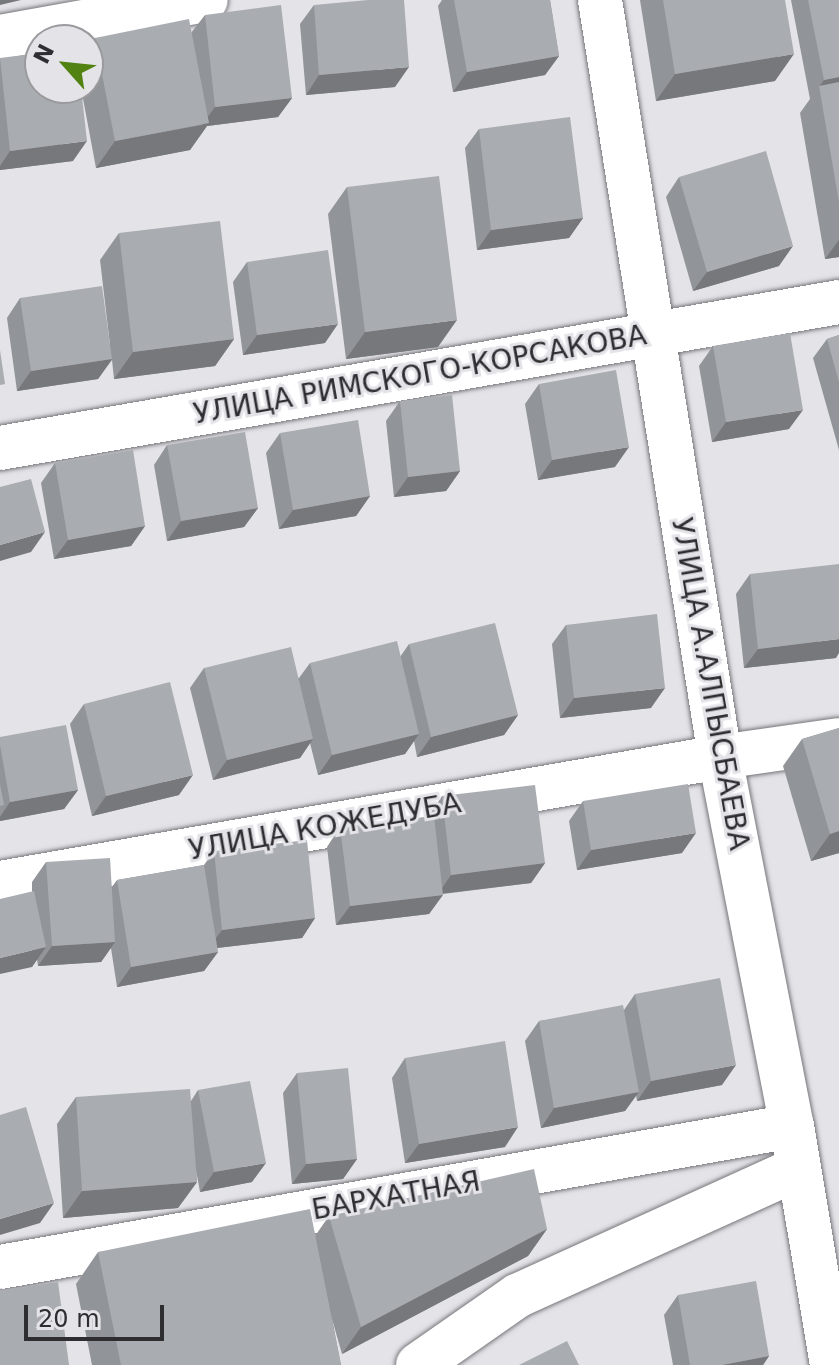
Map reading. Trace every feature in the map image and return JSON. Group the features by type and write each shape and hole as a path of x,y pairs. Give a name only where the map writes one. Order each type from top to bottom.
{"street":[{"path":"0,37 206,0"},
{"name":"УЛИЦА А.АЛПЫСБАЕВА","path":"600,0 720,757 792,1126 797,1169 824,1225 832,1365"},
{"name":"УЛИЦА РИМСКОГО-КОРСАКОВА","path":"0,448 839,302"},
{"name":"УЛИЦА КОЖЕДУБА","path":"0,883 720,757 839,740"},
{"name":"БАРХАТНАЯ","path":"0,1267 792,1126"},
{"path":"418,1365 517,1296 797,1169"}],"building":[{"path":"404,0 409,67 319,75 314,5"},
{"path":"454,0 550,0 559,56 467,72"},
{"path":"663,0 785,0 794,54 675,74"},
{"path":"808,0 839,0 839,77 824,80"},
{"path":"281,5 292,98 215,107 205,15"},
{"path":"189,19 209,123 115,141 104,84 104,36"},
{"path":"24,55 24,104 83,104 87,141 10,151 0,58"},
{"path":"839,82 839,202 819,86"},
{"path":"570,117 583,218 491,230 479,129"},
{"path":"766,151 793,246 707,272 679,177"},
{"path":"439,176 457,320 365,332 347,187"},
{"path":"220,221 234,339 133,352 119,233"},
{"path":"328,250 338,324 257,335 247,262"},
{"path":"102,286 112,359 31,371 20,298"},
{"path":"790,333 803,410 726,422 713,346"},
{"path":"839,335 839,382 827,339"},
{"path":"0,350 5,384 0,385"},
{"path":"616,370 629,447 552,460 539,384"},
{"path":"452,395 460,471 408,477 400,401"},
{"path":"358,420 370,496 293,510 280,433"},
{"path":"245,432 258,508 181,521 167,445"},
{"path":"133,450 145,526 68,540 55,463"},
{"path":"31,479 45,532 0,545 0,487"},
{"path":"839,564 839,639 758,649 750,574"},
{"path":"657,614 665,688 574,698 566,625"},
{"path":"495,623 518,715 431,737 409,644"},
{"path":"397,641 419,734 332,755 310,663"},
{"path":"291,647 313,739 227,760 204,668"},
{"path":"170,682 193,775 106,796 84,704"},
{"path":"66,725 78,790 10,802 0,737"},
{"path":"839,728 839,831 830,834 802,739"},
{"path":"0,784 4,805 0,806"},
{"path":"688,784 696,833 591,850 583,801"},
{"path":"535,785 545,863 451,875 442,796"},
{"path":"434,816 443,895 350,906 340,827"},
{"path":"307,840 315,918 222,930 214,851"},
{"path":"110,858 115,942 52,946 46,862"},
{"path":"204,865 218,952 131,967 117,880"},
{"path":"34,891 46,947 0,958 0,899"},
{"path":"720,978 736,1065 651,1081 635,994"},
{"path":"623,1005 639,1092 554,1108 539,1021"},
{"path":"505,1041 518,1127 419,1144 405,1058"},
{"path":"348,1068 357,1159 306,1164 297,1073"},
{"path":"250,1081 266,1163 214,1172 198,1090"},
{"path":"190,1089 197,1182 82,1191 76,1097"},
{"path":"26,1107 54,1203 0,1219 0,1115"},
{"path":"534,1169 547,1229 361,1327 329,1216"},
{"path":"310,1209 341,1365 121,1365 98,1252"},
{"path":"756,1281 769,1356 722,1365 690,1365 678,1295"},
{"path":"58,1282 69,1365 0,1365 0,1290"},
{"path":"567,1341 579,1365 519,1365"}]}
